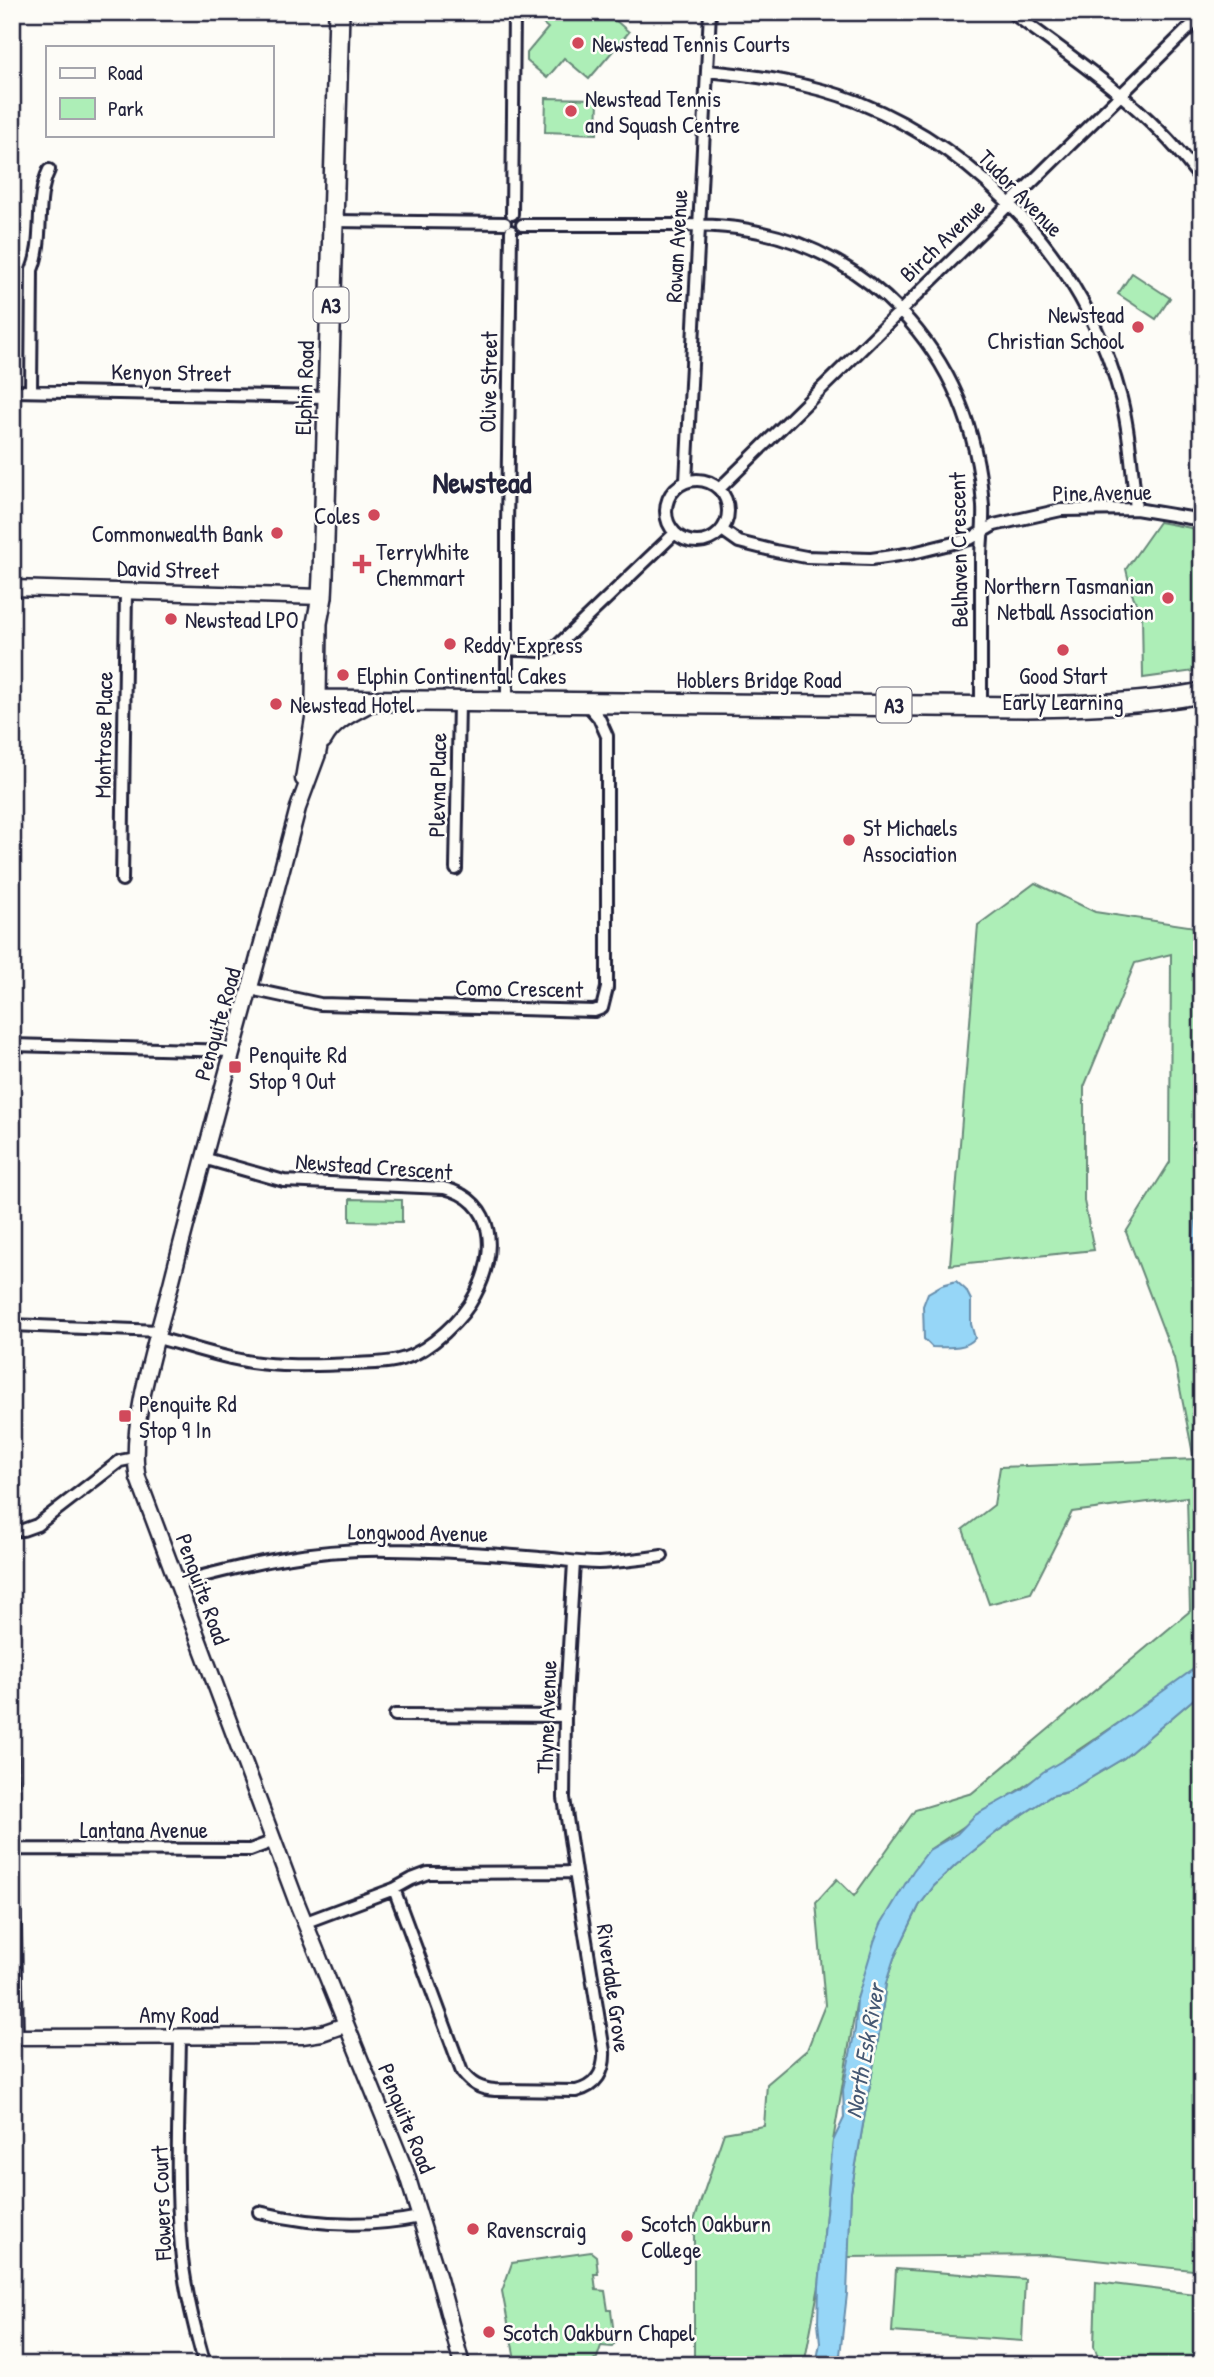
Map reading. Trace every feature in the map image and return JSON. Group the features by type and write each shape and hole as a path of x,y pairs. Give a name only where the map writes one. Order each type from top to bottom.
{"highway":[{"name":"Elphin Road","path":"322,700 317,623 322,597 339,12"},
{"name":"Hoblers Bridge Road","path":"322,700 1115,705 1161,701 1202,693"},
{"path":"322,739 339,719 371,701"}],"street":[{"name":"Olive Street","path":"507,702 509,223 514,12"},
{"name":"Rowan Avenue","path":"686,482 710,12"},
{"path":"1011,12 1122,94 1160,129 1202,181"},
{"name":"Birch Avenue","path":"719,489 1195,22"},
{"name":"Tudor Avenue","path":"708,71 786,82 858,102 899,121 952,154 1010,204 1064,270 1106,354 1120,397 1129,442 1136,509"},
{"path":"31,391 32,270 37,257 45,178 49,170"},
{"name":"Belhaven Crescent","path":"509,223 520,217 522,225 698,225 758,231 813,250 858,275 899,310 934,352 963,407 977,458 983,508 981,706"},
{"path":"333,221 509,223"},
{"name":"Kenyon Street","path":"12,391 329,397"},
{"path":"704,480 719,489 727,504 726,522 722,530 705,541 694,542 675,533 666,514 671,494 686,482 704,480"},
{"name":"Pine Avenue","path":"722,530 739,542 754,547 806,557 871,559 913,553 970,539 994,525 1061,510 1136,509 1202,520"},
{"path":"507,649 538,651 556,646 675,533"},
{"name":"David Street","path":"12,588 322,597"},
{"name":"Montrose Place","path":"122,880 126,591"},
{"name":"Penquite Road","path":"298,808 322,739 322,700"},
{"name":"Penquite Road","path":"322,700 298,808 158,1334 139,1419 135,1458 138,1478 176,1583 345,2025 392,2136 419,2217 462,2365"},
{"name":"Plevna Place","path":"456,869 459,702"},
{"name":"Como Crescent","path":"250,989 320,1004 594,1011 602,1008 607,988 607,736 599,718 586,703"},
{"path":"12,1045 233,1051"},
{"name":"Newstead Crescent","path":"12,1325 158,1334 250,1362 381,1363 404,1359 424,1349 443,1334 476,1295 489,1254 490,1233 479,1208 457,1191 444,1188 284,1181 203,1158"},
{"path":"12,1530 23,1530 37,1524 120,1461 135,1458"},
{"name":"Longwood Avenue","path":"176,1583 268,1559 344,1551 388,1549 601,1563 662,1556"},
{"name":"Thyne Avenue","path":"574,1562 565,1716 564,1798 576,1872"},
{"path":"395,1715 565,1716"},
{"path":"12,1756 14,2037"},
{"name":"Lantana Avenue","path":"13,1849 250,1850 274,1841"},
{"path":"306,1922 394,1889 428,1873 576,1872"},
{"name":"Riverdale Grove","path":"394,1889 462,2072 468,2081 485,2089 576,2091 594,2083 603,2069 604,2060 576,1872"},
{"name":"Amy Road","path":"14,2037 302,2036 322,2034 345,2025"},
{"name":"Flowers Court","path":"180,2037 181,2248 187,2288 205,2365"},
{"path":"260,2211 292,2220 348,2224 400,2221 419,2217"}],"green space":[{"name":"Newstead Tennis Courts","path":"529,12 606,12 629,32 589,79 564,58 547,78 527,61 527,53 548,28"},
{"path":"546,98 598,99 597,134 545,132"},
{"path":"1132,273 1170,298 1156,319 1118,294"},
{"name":"Northern Tasmanian Netball Association","path":"1159,522 1202,530 1202,670 1143,678 1142,614 1132,594 1126,569"},
{"path":"1035,883 1095,912 1202,928 1202,1096 1198,1126 1202,1181 1202,1667 929,1850 857,1999 833,2141 819,2286 804,2365 694,2365 694,2221 724,2133 764,2126 767,2084 807,2050 825,2005 816,1902 837,1879 854,1896 915,1810 972,1793 1190,1611 1187,1497 1072,1512 1031,1593 989,1604 963,1529 994,1505 1000,1467 1194,1459 1174,1358 1126,1232 1170,1162 1171,954 1135,963 1084,1087 1084,1201 1094,1250 950,1265 978,925"},
{"path":"350,1199 402,1200 402,1222 350,1221"},
{"path":"1202,1692 1202,2271 1047,2255 848,2257 851,2192 886,1983 894,1958 919,1906 934,1886 956,1865 998,1831 1051,1796 1067,1792 1124,1758"},
{"path":"591,2252 596,2256 596,2290 605,2291 608,2310 611,2310 615,2343 612,2347 601,2346 597,2358 589,2365 516,2365 502,2291 512,2263"},
{"path":"896,2269 1025,2279 1022,2341 892,2332"},
{"path":"1096,2282 1202,2295 1202,2365 1101,2365 1094,2346"}],"water":[{"path":"1202,1110 1202,1316 1198,1305 1192,1248 1198,1196 1194,1165"},
{"path":"956,1281 966,1290 971,1300 971,1324 975,1338 961,1346 932,1347 924,1339 923,1306 928,1293"},
{"name":"North Esk River","path":"1202,1663 1202,1692 1124,1758 1067,1792 1051,1796 998,1831 956,1865 934,1886 919,1906 894,1958 886,1983 851,2192 847,2294 839,2364 816,2365 820,2343 819,2286 833,2141 844,2118 843,2090 855,2029 857,1999 881,1924 929,1850 957,1834 975,1815 1022,1789 1043,1772 1084,1748"}],"place":[{"name":"Newstead Tennis Courts","path":"578,43"},
{"name":"Newstead Tennis and Squash Centre","path":"571,111"},
{"name":"Newstead Christian School","path":"1138,327"},
{"name":"Coles","path":"374,515"},
{"name":"Commonwealth Bank","path":"277,533"},
{"name":"TerryWhite Chemmart","path":"362,564"},
{"name":"Northern Tasmanian Netball Association","path":"1168,598"},
{"name":"Newstead LPO","path":"171,619"},
{"name":"Reddy Express","path":"450,644"},
{"name":"Good Start Early Learning","path":"1063,650"},
{"name":"Elphin Continental Cakes","path":"343,675"},
{"name":"Newstead Hotel","path":"276,704"},
{"name":"St Michaels Association","path":"849,840"},
{"name":"Penquite Rd Stop 9 Out","path":"235,1067"},
{"name":"Penquite Rd Stop 9 In","path":"125,1416"},
{"name":"Ravenscraig","path":"473,2229"},
{"name":"Scotch Oakburn College","path":"627,2236"},
{"name":"Scotch Oakburn Chapel","path":"489,2332"}],"district":[{"name":"Newstead","path":"482,482"}]}
